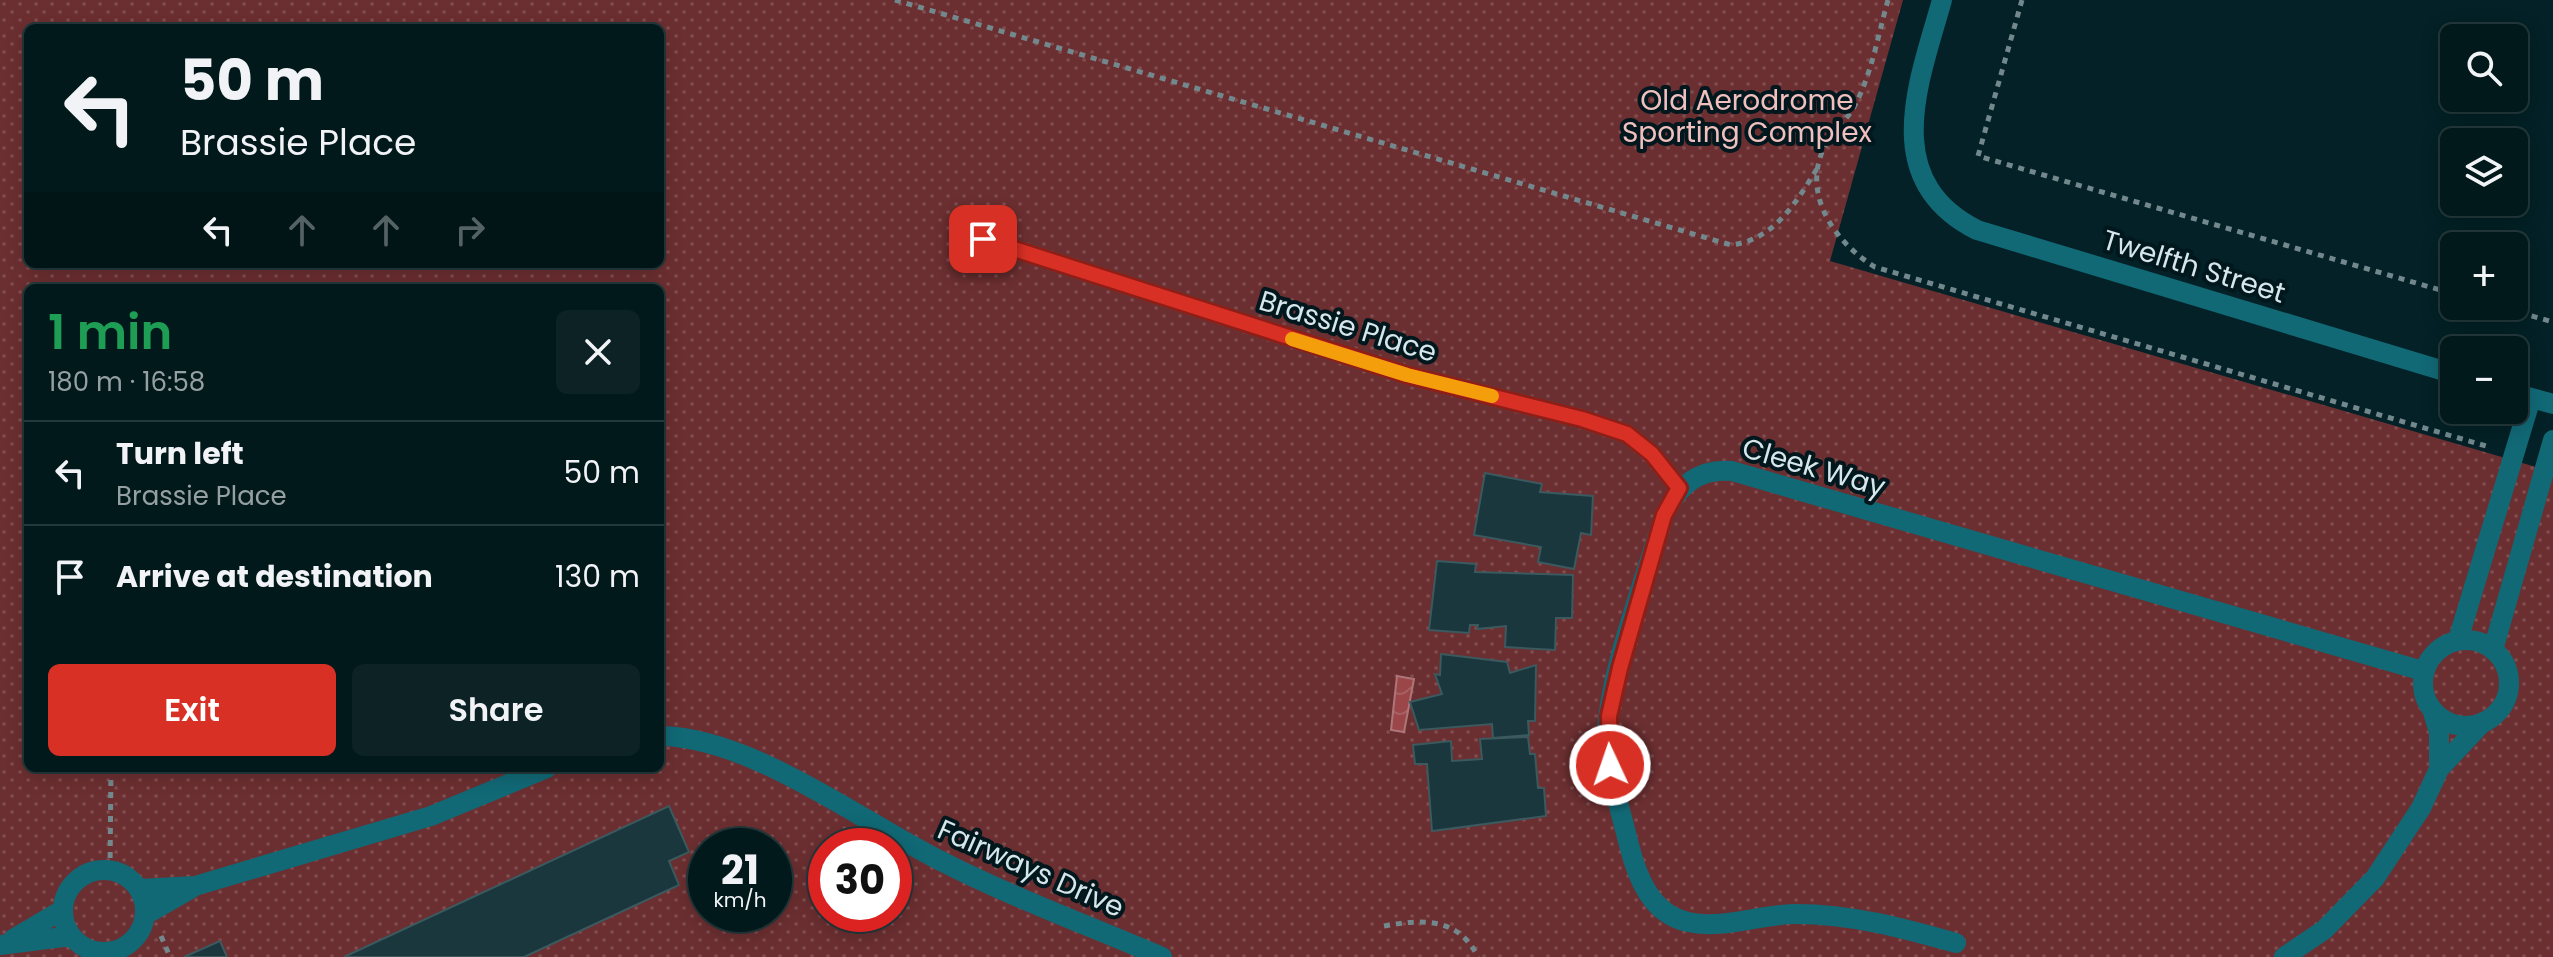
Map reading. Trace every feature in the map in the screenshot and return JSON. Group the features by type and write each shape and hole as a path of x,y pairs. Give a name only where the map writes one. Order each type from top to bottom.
{"street":[{"name":"Twelfth Street","path":"1942,0 1913,121 1917,164 1931,192 1958,220 1977,230 2440,370"},
{"name":"Brassie Place","path":"983,239 1407,375 1582,419 1627,434 1652,454 1679,488"},
{"path":"2528,396 2553,404"},
{"path":"2458,640 2515,424"},
{"path":"2493,650 2553,440"},
{"name":"Cleek Way","path":"1679,488 1703,474 1732,471 2423,671"},
{"path":"1679,488 1664,515 1609,716 1610,765 1640,882 1669,914 1687,922 1708,924 1771,915 1820,915 1892,925 1956,943"},
{"path":"2284,957 2324,930 2375,878 2421,808 2439,769 2504,703 2508,675 2493,650 2480,643 2458,640 2442,648 2423,671 2422,687 2439,732 2439,769"},
{"path":"2432,709 2454,724 2469,726 2483,722"},
{"name":"Fairways Drive","path":"664,736 699,740 761,764 939,860 1162,957"},
{"path":"139,889 195,886 431,816 537,772"},
{"path":"145,915 139,889 130,879 110,870 92,871 81,876 71,885 62,910 71,936 81,945 108,952 132,940 145,915 195,886"},
{"path":"3,944 62,910"},
{"path":"3,944 71,936"}],"path":[{"path":"895,0 1731,245 1744,244 1777,224 1795,206 1818,166"},
{"path":"2022,0 1978,156 2440,290"},
{"path":"2528,315 2553,322"},
{"path":"110,870 111,772"},
{"path":"1384,926 1414,921 1446,924 1464,938 1478,957"}],"green space":[{"name":"Old Aerodrome Sporting Complex","path":"0,0 1903,0 1830,261 2553,472 2553,957 0,957"}],"water":[{"path":"1397,676 1414,679 1404,732 1391,730"}],"building":[{"path":"1485,473 1542,484 1540,492 1593,496 1591,535 1581,533 1574,569 1538,562 1541,547 1474,535"},
{"path":"1437,561 1476,564 1475,572 1573,575 1572,618 1556,618 1555,650 1505,647 1506,626 1477,629 1478,625 1470,625 1469,633 1429,630"},
{"path":"1441,654 1507,662 1510,673 1536,665 1535,721 1528,721 1529,735 1493,738 1492,724 1419,730 1410,702 1442,694 1435,674 1440,675"},
{"path":"1528,737 1530,754 1535,754 1538,788 1544,788 1546,816 1432,831 1427,764 1415,764 1413,745 1451,741 1452,761 1482,759 1480,739"},
{"path":"669,806 688,850 669,861 679,885 524,957 344,957"},
{"path":"220,941 227,957 184,957"}],"slow traffic":[{"path":"1292,339 1407,375 1492,396"}],"route":[{"path":"983,239 1407,375 1582,419 1627,434 1652,454 1679,488 1664,515 1620,668 1609,716 1607,742 1610,765"}]}
